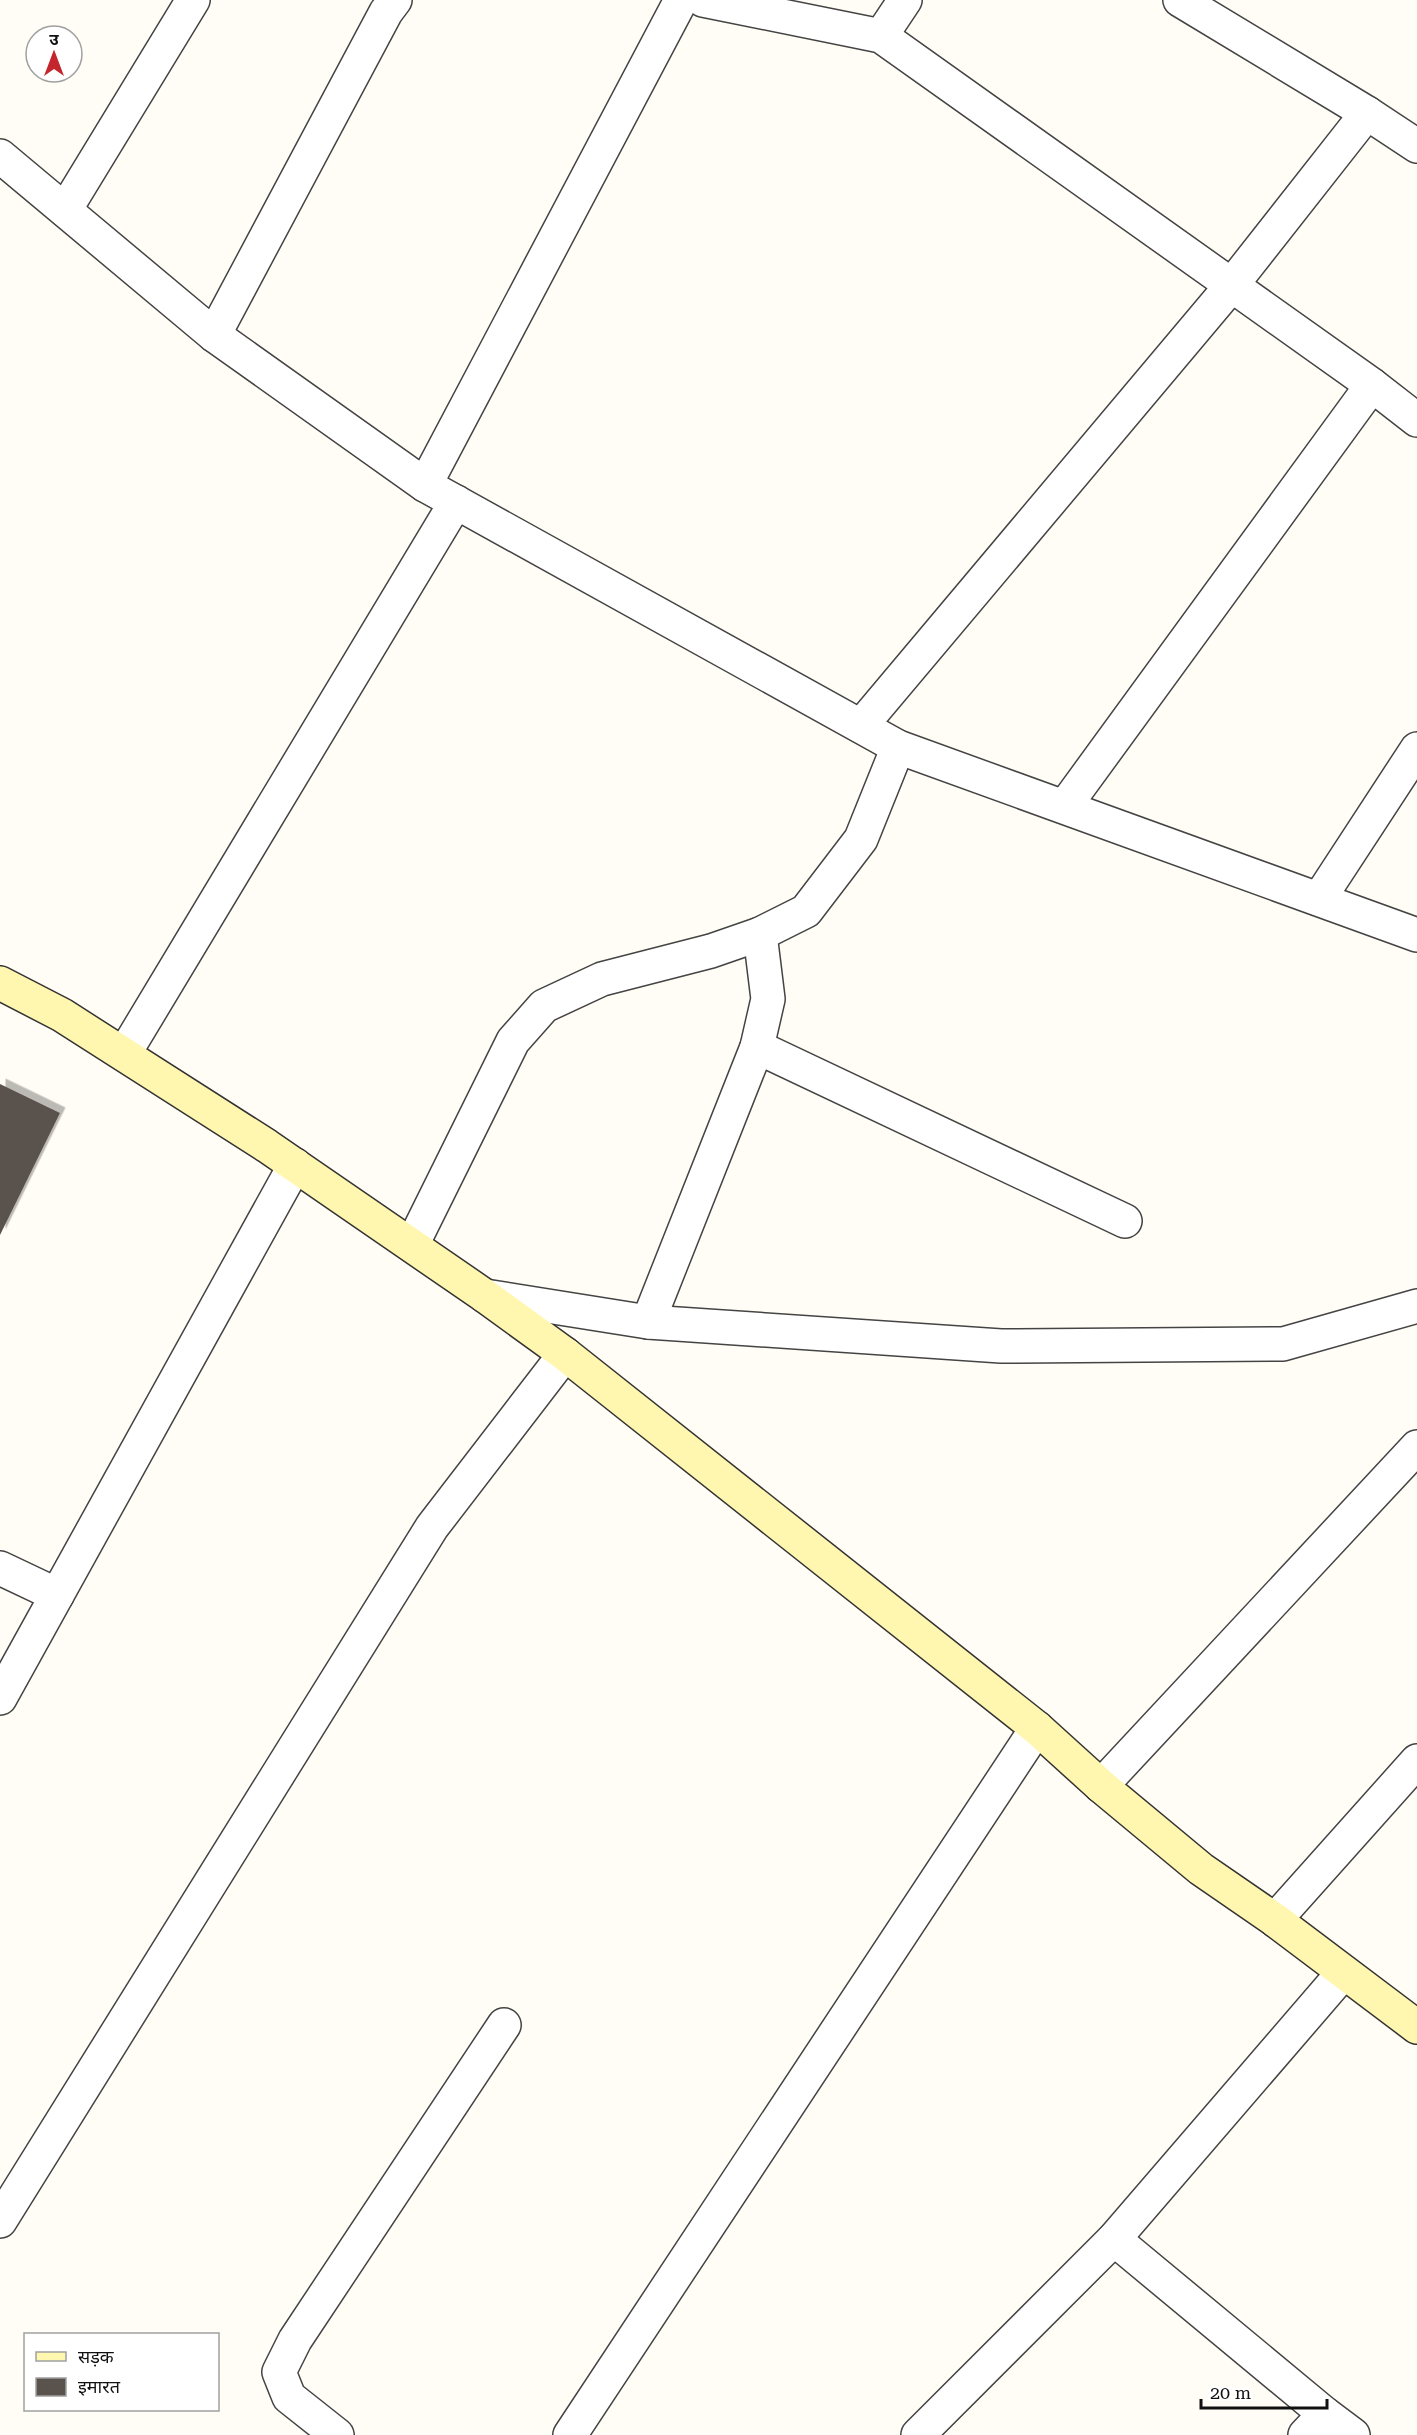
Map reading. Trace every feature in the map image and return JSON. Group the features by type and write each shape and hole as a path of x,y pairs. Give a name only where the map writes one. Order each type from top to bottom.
{"main road":[{"path":"0,983 62,1015 295,1165 565,1354 1037,1728 1101,1786 1201,1869 1275,1920 1417,2027"}],"street":[{"path":"65,210 194,0"},
{"path":"214,335 386,12 395,0"},
{"path":"425,485 681,0"},
{"path":"703,0 881,36 1372,385 1417,420"},
{"path":"881,36 905,0"},
{"path":"1180,0 1367,113 1417,146"},
{"path":"861,726 1231,286 1367,113"},
{"path":"0,156 214,335 425,485 898,747 1417,935"},
{"path":"1065,806 1372,385"},
{"path":"124,1054 456,502"},
{"path":"412,1245 513,1041 544,1006 602,979 711,951 760,934 806,911 861,839 898,747"},
{"path":"1320,899 1417,748"},
{"path":"648,1322 757,1047 768,999 760,934"},
{"path":"757,1047 1125,1221"},
{"path":"0,1698 295,1165"},
{"path":"485,1296 648,1322 1001,1346 1283,1344 1417,1306"},
{"path":"0,2220 432,1527 565,1354"},
{"path":"1101,1786 1417,1447"},
{"path":"0,1569 57,1594"},
{"path":"570,2435 1037,1728"},
{"path":"1275,1920 1417,1761"},
{"path":"918,2435 1114,2239 1343,1973"},
{"path":"337,2435 288,2397 279,2372 295,2340 504,2025"},
{"path":"1114,2239 1315,2424 1353,2435"}],"building":[{"path":"0,1084 60,1113 0,1235"}]}
